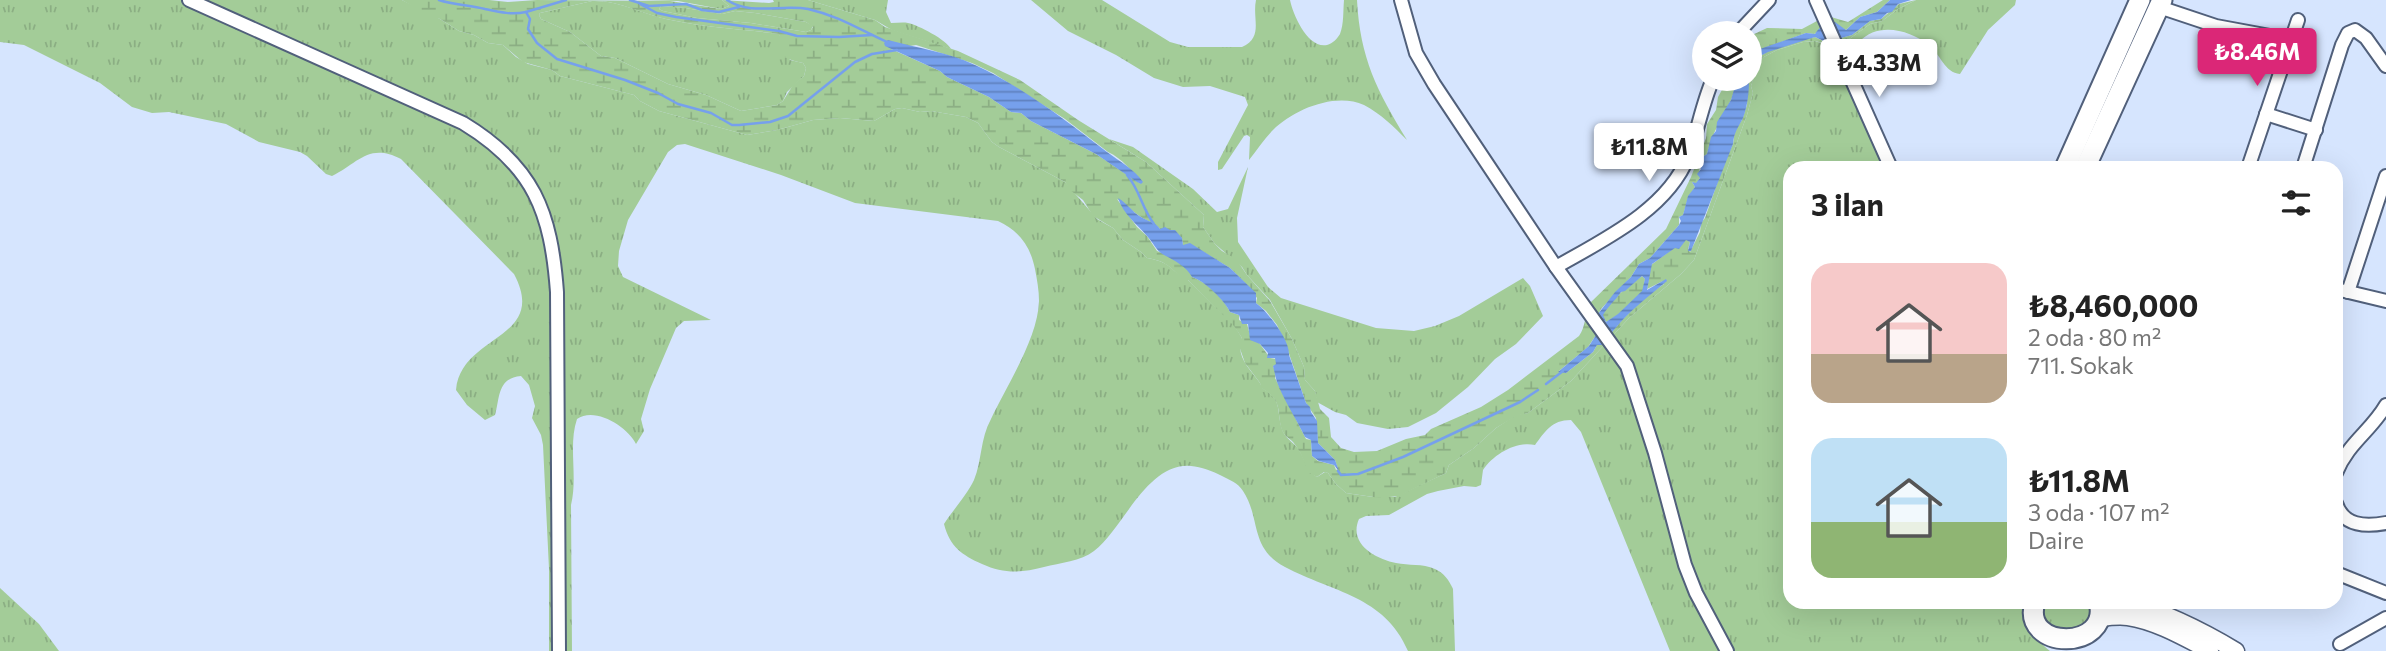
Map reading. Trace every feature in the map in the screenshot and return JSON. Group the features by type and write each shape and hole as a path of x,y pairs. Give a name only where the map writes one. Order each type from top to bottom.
{"highway":[{"path":"2068,161 2140,0"},
{"path":"2088,161 2161,4"},
{"path":"2033,609 2039,632 2057,648 2082,643 2097,628 2100,610"},
{"path":"2100,610 2101,651"}],"main road":[{"path":"2159,609 2199,628 2236,651"},
{"path":"2100,610 2142,621 2210,651"}],"street":[{"path":"189,0 463,123 509,157 533,190 550,234 556,282 559,651"},
{"path":"1401,0 1410,37 1423,66 1556,267 1614,346 1632,378 1685,565 1696,593 1727,651"},
{"path":"1749,21 1769,0"},
{"path":"1816,0 1888,161"},
{"path":"2161,4 2216,26 2291,40"},
{"path":"2250,161 2298,20"},
{"path":"2305,161 2348,33 2355,30 2362,34 2386,66"},
{"path":"1556,267 1627,223 1673,183 1688,157 1709,91"},
{"path":"2266,114 2316,130"},
{"path":"2343,287 2386,176"},
{"path":"2343,290 2386,301"},
{"path":"2343,451 2381,423 2386,405"},
{"path":"2343,514 2361,525 2386,523"},
{"path":"2343,576 2386,593"},
{"path":"2340,644 2386,618"}],"green space":[{"path":"0,0 402,0 459,31 488,43 503,45 528,64 552,70 560,76 634,95 659,111 747,135 813,120 840,118 874,121 902,108 966,117 978,123 999,147 1065,182 1097,219 1113,228 1123,240 1147,258 1171,267 1183,279 1188,280 1234,325 1242,338 1240,351 1245,362 1262,388 1276,401 1283,432 1297,447 1313,474 1317,477 1328,473 1346,493 1395,497 1446,473 1449,465 1474,448 1496,428 1516,415 1528,413 1571,381 1629,318 1694,260 1747,115 1752,91 1762,91 1762,58 1803,42 1848,40 1870,24 1882,21 1916,0 2016,0 2015,5 1988,30 1960,74 1946,67 1929,45 1904,32 1875,32 1859,42 1849,61 1888,161 1783,161 1783,609 2025,609 2032,630 2050,651 1670,651 1581,432 1571,420 1553,424 1535,445 1520,445 1499,454 1483,470 1481,485 1427,494 1389,515 1359,519 1357,536 1373,554 1396,563 1430,567 1448,580 1453,589 1455,651 1408,651 1386,618 1371,607 1285,567 1266,551 1241,488 1218,474 1191,466 1175,468 1161,474 1137,499 1105,541 1089,554 1070,561 1013,572 990,567 958,549 944,524 974,480 987,427 1021,361 1033,330 1039,301 1038,289 1033,260 1023,240 1012,229 998,221 855,203 781,175 685,144 677,145 668,152 628,220 619,251 618,266 623,277 711,320 684,321 676,328 650,389 641,419 644,431 636,444 626,431 610,420 593,415 577,419 573,439 574,483 571,505 572,651 549,651 549,569 543,445 532,418 535,406 529,385 521,376 508,381 501,390 495,415 485,420 467,405 456,390 461,372 472,358 512,325 520,312 522,296 514,274 401,159 390,154 372,153 332,176 300,152 259,142 226,124 169,112 152,113 132,107 100,83 24,45 0,42"},
{"path":"402,0 670,1 721,9 729,6 722,0 769,3 774,2 773,0 808,0 875,20 885,27 958,51 1020,80 1146,162 1204,215 1203,227 1215,244 1236,259 1270,301 1292,339 1304,367 1305,380 1315,391 1320,409 1329,418 1331,437 1341,448 1354,452 1377,451 1406,439 1425,435 1431,429 1481,407 1579,336 1590,303 1666,229 1691,177 1706,138 1707,124 1716,110 1718,97 1721,91 1734,91 1707,154 1701,158 1700,178 1696,184 1692,182 1695,187 1688,198 1683,215 1679,217 1679,225 1650,258 1639,264 1631,277 1601,309 1597,317 1596,335 1588,347 1559,371 1566,373 1593,352 1597,345 1603,344 1631,311 1664,284 1663,281 1647,289 1651,265 1686,239 1690,242 1690,252 1733,144 1735,130 1742,120 1748,91 1753,93 1694,260 1629,318 1571,381 1528,413 1516,416 1496,428 1474,448 1449,465 1446,473 1399,496 1380,498 1346,493 1328,473 1324,472 1317,477 1307,472 1298,449 1283,432 1276,402 1261,388 1245,363 1238,343 1242,338 1234,326 1188,280 1183,280 1163,263 1147,258 1123,240 1113,228 1093,216 1083,200 1070,190 1065,182 999,147 978,123 966,117 902,108 874,121 840,118 813,120 747,135 659,111 634,95 560,76 552,70 523,62 503,45 488,43 459,31 440,19 429,16","holes":["592,1 622,5 684,23 779,34 781,51 785,57 803,63 806,68 804,76 777,105 741,111 706,95 668,84 615,58 601,56 570,32 541,19 539,15","661,6 722,14 735,11 755,13 806,22 813,27 806,32 697,18 663,11 659,9","916,45 972,63 993,73 1065,119 1118,158 1141,184 1096,154 1031,121 1021,113 1011,112 940,71 891,49","1117,199 1160,229 1168,230 1182,238 1183,246 1190,244 1230,268 1249,287 1257,298 1256,303 1277,325 1306,403 1316,418 1318,443 1335,460 1338,469 1312,456 1311,440 1306,439 1275,378 1273,366 1276,365 1276,359 1270,358 1250,335 1247,324 1239,320 1239,315 1230,312 1214,292 1192,277 1190,271 1173,257 1157,251"]},
{"path":"642,0 722,0 729,6 721,9 678,1"},
{"path":"808,0 888,0 886,12 891,23 906,23 918,27 938,37 951,49 892,30 875,20"},
{"path":"1031,0 1102,0 1170,42 1188,47 1242,47 1249,43 1255,33 1256,0 1290,0 1302,30 1314,42 1327,45 1335,41 1340,34 1344,0 1357,0 1366,57 1387,106 1407,140 1364,105 1341,100 1328,102 1304,109 1282,122 1249,160 1250,137 1244,136 1222,169 1218,170 1218,162 1248,105 1245,97 1210,86 1183,87 1154,78 1068,31"},
{"path":"1883,0 1890,0 1877,12 1860,17 1846,30 1837,25 1762,49 1762,30 1767,28 1802,29 1831,17 1848,22"},
{"path":"1916,0 1882,21 1870,24 1848,40 1827,44 1803,42 1762,58 1768,51 1801,40 1815,37 1825,42 1852,35 1870,21 1881,19 1899,4"},
{"path":"592,1 622,5 684,23 779,34 790,60 803,63 806,68 804,76 777,105 741,111 706,95 668,84 615,58 601,56 570,32 541,19 539,15"},
{"path":"661,6 722,14 735,11 755,13 806,22 813,26 806,32 697,18 663,11 659,9"},
{"path":"1109,139 1133,147 1193,189 1217,212 1228,209 1248,167 1237,218 1238,242 1268,287 1281,298 1376,328 1414,331 1459,316 1523,278 1530,286 1543,316 1516,344 1495,359 1468,387 1436,413 1408,427 1388,429 1357,423 1317,402 1315,391 1305,380 1304,367 1292,339 1270,300 1242,267 1215,244 1203,227 1204,215 1146,162"},
{"path":"1642,276 1645,279 1643,291 1618,315 1606,322 1602,315 1610,304"},
{"path":"0,588 39,624 59,651 0,651"},
{"path":"2039,609 2092,609 2093,623 2054,639"}],"water":[{"path":"1890,0 1911,0 1898,4 1892,12 1881,19 1870,21 1852,35 1826,42 1815,37 1762,55 1762,48 1806,33 1815,34 1823,25 1831,22 1846,30 1860,17 1877,12"},
{"path":"888,40 954,57 993,74 1059,116 1131,169 1143,182 1137,182 1096,154 1031,121 1021,113 1011,112 940,71 885,46 884,43"},
{"path":"1734,91 1748,91 1745,113 1691,251 1688,251 1690,242 1686,240 1679,249 1675,248 1652,264 1647,290 1666,279 1667,281 1625,317 1603,345 1597,345 1593,352 1566,373 1558,372 1589,346 1596,335 1598,314 1639,264 1650,258 1679,225 1679,217 1683,215 1688,196 1695,187 1692,182 1696,183 1700,178 1697,174 1701,169 1698,164 1702,164 1701,158 1707,154 1717,122","holes":["1642,276 1645,279 1642,291 1618,314 1606,322 1603,315 1607,309 1621,292"]},
{"path":"1118,198 1160,229 1165,227 1175,230 1182,238 1183,245 1190,243 1230,268 1256,293 1256,303 1272,319 1286,342 1306,403 1317,421 1318,443 1335,460 1339,471 1334,465 1312,456 1311,440 1305,437 1278,385 1273,366 1276,364 1275,358 1267,358 1268,353 1260,344 1250,340 1248,324 1242,324 1239,315 1230,312 1224,302 1208,287 1159,251 1127,214"}],"waterway":[{"path":"439,0 505,13 526,12 530,19 528,29 537,43 557,59 625,80 678,104 711,113 732,125 770,122 788,116 855,62 872,54 897,50"},
{"path":"526,12 566,0"},
{"path":"630,0 649,6 686,4 719,12 739,7"},
{"path":"727,0 736,5 756,9 808,9 840,19 889,43"},
{"path":"640,4 657,13 676,17 779,31 797,36 872,35"},
{"path":"1127,175 1154,224"},
{"path":"1546,384 1563,371"},
{"path":"1338,471 1341,475 1358,474 1403,457 1520,402 1538,390"}]}
